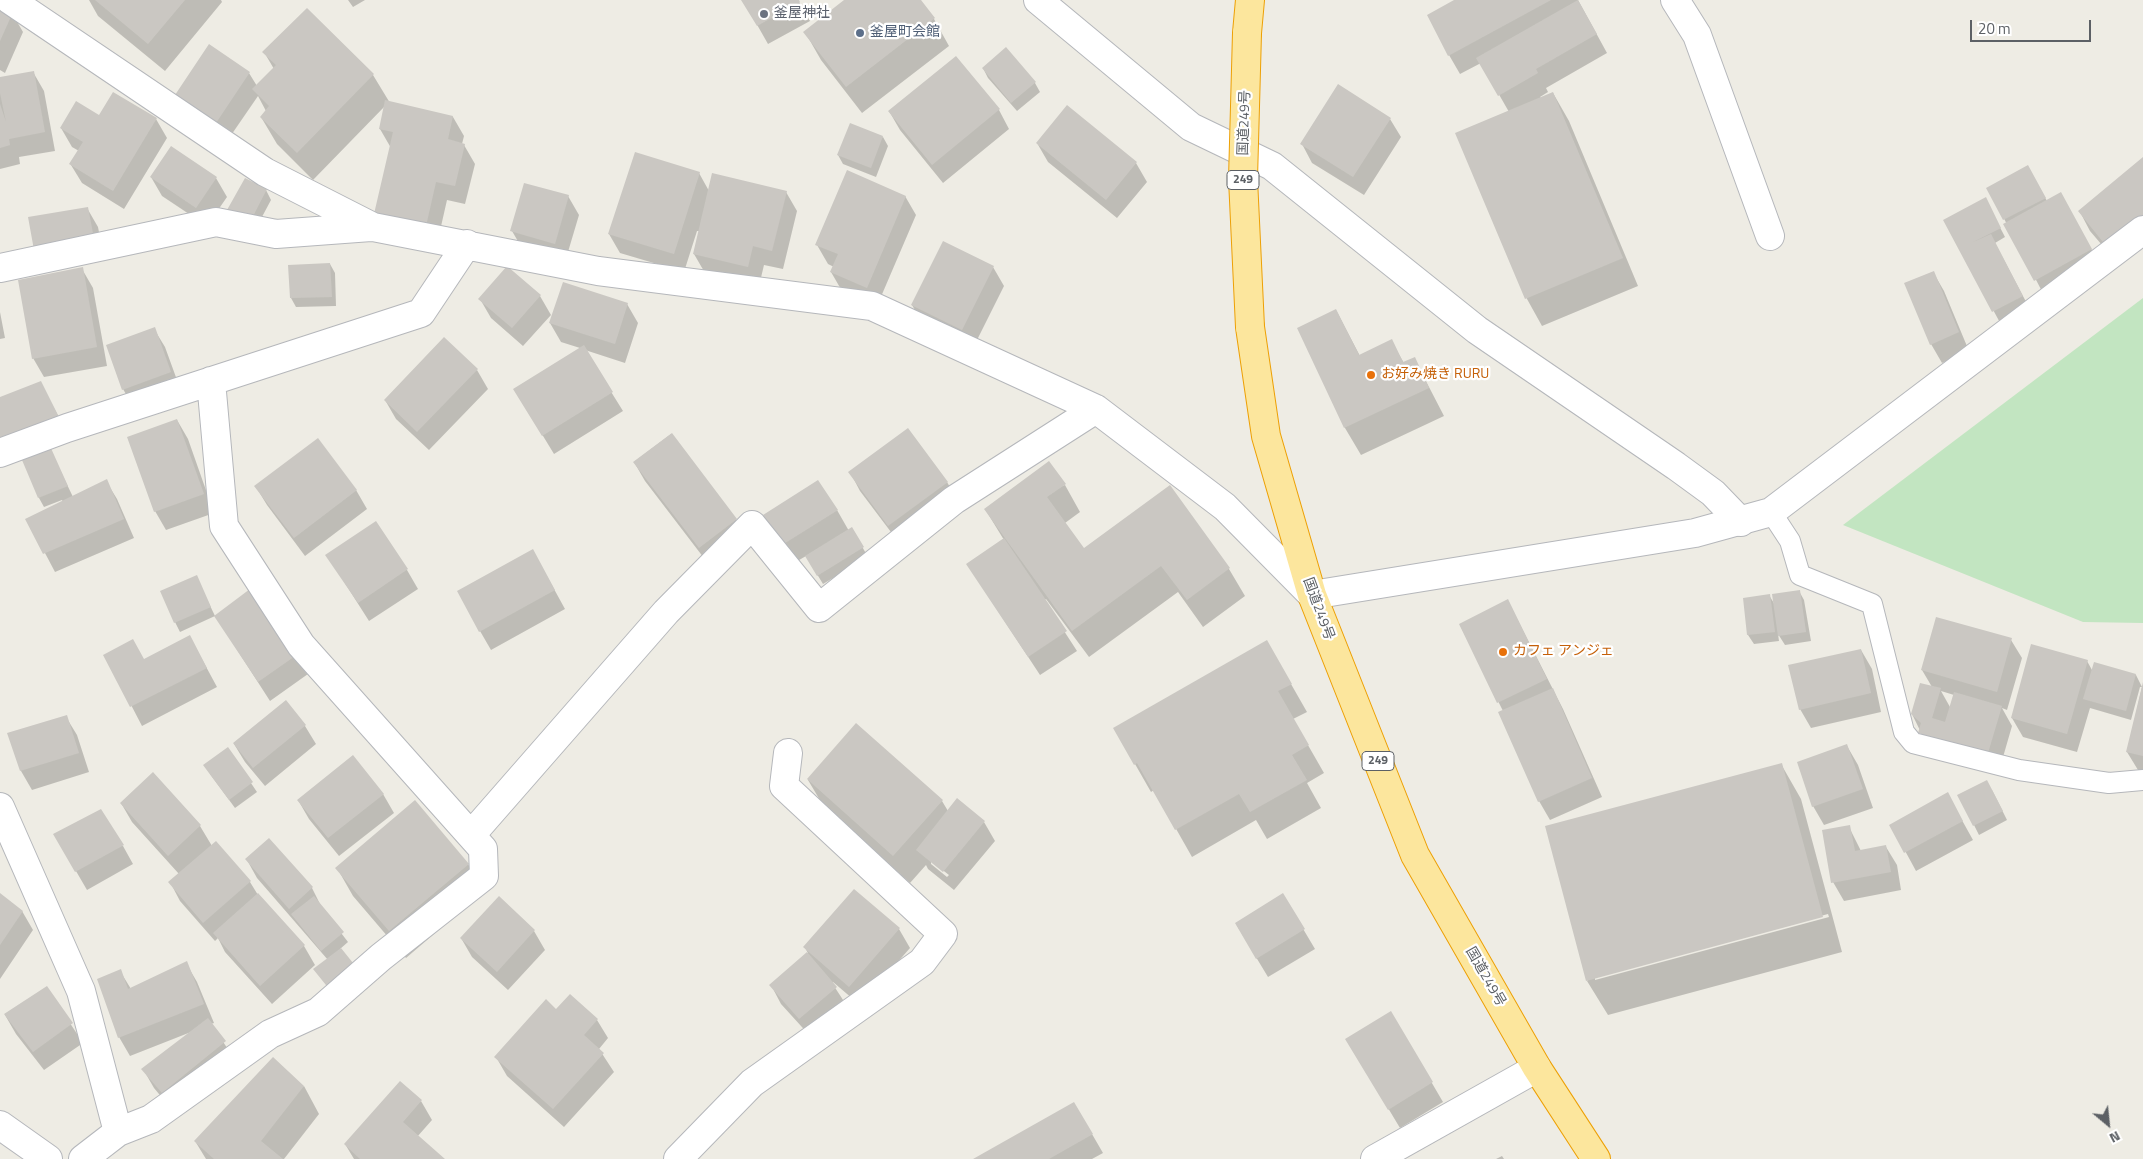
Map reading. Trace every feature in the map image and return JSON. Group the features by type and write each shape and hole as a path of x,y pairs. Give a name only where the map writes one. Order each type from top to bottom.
{"highway":[{"name":"国道249号","path":"1250,0 1247,32 1243,179 1250,326 1266,436 1312,595 1415,855 1537,1068 1596,1159"}],"street":[{"path":"10,0 265,172 373,227"},
{"path":"1038,0 1191,127 1272,166 1477,330 1713,493 1741,522"},
{"path":"1674,0 1697,35 1770,236"},
{"path":"0,268 216,222 276,234 373,227 598,271 872,306 1096,409 1225,507 1312,595 1696,534 1771,512 2143,230"},
{"path":"0,453 67,428 421,313 467,244"},
{"path":"84,1159 118,1132 151,1119 270,1034 318,1012 381,957 484,876 483,849 301,645 224,526 211,382"},
{"path":"471,835 666,612 752,525 819,608 954,500 1096,409"},
{"path":"678,1159 752,1083 922,962 943,934 784,786 788,753"},
{"path":"0,807 81,991 118,1132"},
{"path":"1375,1159 1537,1068"},
{"path":"0,1125 48,1159"}],"lane":[{"path":"1771,512 1790,541 1800,574 1872,604 1904,732 1913,743 2019,770 2109,783 2143,780"}],"green space":[{"path":"2143,298 2143,623 2083,622 1843,525"}],"building":[{"path":"95,0 185,0 148,44"},
{"name":"釜屋神社","path":"741,0 799,0 800,2 757,26"},
{"path":"844,0 921,0 935,18 846,87 803,32"},
{"path":"1454,0 1551,0 1448,56 1427,15"},
{"path":"1578,0 1597,34 1536,69 1538,73 1498,96 1476,58"},
{"path":"0,6 13,12 0,41"},
{"path":"307,8 374,74 297,153 260,117 269,106 252,89 276,65 262,52"},
{"path":"209,44 250,72 214,126 173,98"},
{"path":"1006,47 1036,82 1011,103 982,68"},
{"path":"956,56 1000,109 932,165 888,111"},
{"path":"34,71 45,132 9,139 10,145 0,148 0,104 6,122 0,93 0,77"},
{"path":"1338,84 1391,118 1353,177 1300,144"},
{"path":"113,92 157,118 113,191 69,164 83,142 60,128 76,101 99,115"},
{"path":"1553,92 1623,258 1525,299 1455,133"},
{"path":"385,100 453,116 448,139 465,144 455,186 436,182 426,226 374,214 393,132 379,129"},
{"path":"1067,105 1137,162 1106,200 1036,143"},
{"path":"850,123 883,136 871,168 837,155"},
{"path":"171,146 217,177 196,208 150,177"},
{"path":"635,152 700,172 674,254 608,234"},
{"path":"2143,157 2143,217 2107,247 2078,211"},
{"path":"2028,165 2046,198 2003,220 1986,188"},
{"path":"847,170 906,196 867,288 830,272 838,254 815,245"},
{"path":"712,173 787,191 772,251 753,246 748,267 693,254"},
{"path":"245,178 267,189 250,222 227,210"},
{"path":"524,183 569,195 555,244 510,231"},
{"path":"2061,192 2092,249 2034,281 2003,224"},
{"path":"1986,197 2001,228 1971,243 1991,234 2023,296 1992,312 1943,220"},
{"path":"88,207 94,239 34,250 28,217"},
{"path":"943,241 994,266 962,330 911,305"},
{"path":"330,263 332,297 290,298 288,265"},
{"path":"507,266 541,295 512,328 478,299"},
{"path":"83,267 97,347 32,359 18,280"},
{"path":"1934,271 1959,332 1930,345 1904,283"},
{"path":"563,282 628,303 615,344 549,323"},
{"name":"お好み焼き RURU","path":"1336,309 1359,355 1392,339 1403,362 1415,357 1429,388 1344,428 1297,328"},
{"path":"155,327 171,372 122,390 106,345"},
{"path":"444,337 478,369 417,432 384,400"},
{"path":"584,345 613,392 542,436 513,389"},
{"path":"41,381 60,419 0,444 0,397"},
{"path":"177,419 204,494 154,512 127,437"},
{"path":"908,428 948,482 888,526 848,472"},
{"path":"672,433 737,519 699,548 633,462"},
{"path":"318,438 357,490 294,538 254,486"},
{"path":"50,446 68,486 38,498 22,460"},
{"path":"1049,461 1066,484 1047,497 1084,548 1170,485 1230,568 1187,600 1161,566 1072,631 984,509"},
{"path":"107,479 124,519 43,554 25,519"},
{"path":"818,480 838,510 782,545 763,515"},
{"path":"376,521 408,569 358,603 325,555"},
{"path":"852,527 864,547 817,576 805,556"},
{"path":"1004,538 1067,631 1028,657 966,564"},
{"path":"533,549 555,590 479,632 457,591"},
{"path":"197,575 211,607 174,623 160,591"},
{"path":"250,589 298,654 258,682 214,616"},
{"path":"1800,590 1806,632 1778,636 1772,594"},
{"path":"1770,594 1775,632 1747,635 1743,598"},
{"name":"カフェ アンジェ","path":"1508,599 1547,679 1497,703 1459,624"},
{"path":"1936,617 2012,638 1997,692 1921,670"},
{"path":"190,635 207,668 130,707 103,655 133,639 144,659"},
{"path":"1267,640 1292,684 1278,691 1309,745 1292,755 1307,780 1250,812 1239,794 1175,830 1137,763 1134,765 1113,728"},
{"path":"2031,644 2088,660 2067,734 2011,718"},
{"path":"1861,649 1871,693 1799,710 1788,665"},
{"path":"2094,662 2136,674 2126,711 2083,699"},
{"path":"2143,682 2143,756 2126,752"},
{"path":"1920,683 1941,688 1932,718 1945,722 1954,692 2002,706 1988,753 1918,733 1921,723 1911,714"},
{"path":"1553,688 1592,778 1538,802 1498,712"},
{"path":"286,700 306,725 253,768 233,743"},
{"path":"67,715 79,753 20,771 7,733"},
{"path":"856,723 943,800 893,856 807,779"},
{"path":"1847,744 1863,789 1812,807 1797,762"},
{"path":"228,747 253,782 229,800 203,765"},
{"path":"353,755 384,794 328,838 297,800"},
{"path":"1782,763 1823,917 1586,981 1545,826"},
{"path":"153,772 201,825 168,856 120,803"},
{"path":"1987,780 2003,811 1973,826 1957,795"},
{"path":"1948,792 1963,821 1904,853 1889,825"},
{"path":"957,798 985,821 943,872 916,850"},
{"path":"415,800 469,864 389,931 335,868"},
{"path":"101,809 124,845 75,872 53,834"},
{"path":"1850,825 1855,851 1886,845 1891,872 1831,883 1822,830"},
{"path":"269,838 313,887 289,909 245,859"},
{"path":"216,841 251,881 203,923 168,882"},
{"path":"854,889 900,928 849,987 803,947"},
{"path":"0,893 23,911 0,945"},
{"path":"258,893 305,945 260,986 213,933"},
{"path":"1283,893 1305,929 1256,959 1235,923"},
{"path":"314,896 344,932 321,951 291,914"},
{"path":"499,896 535,930 497,972 460,938"},
{"path":"341,948 357,968 330,990 313,969"},
{"path":"807,952 837,987 799,1019 769,985"},
{"path":"187,961 204,1004 118,1038 97,979 121,969 128,989"},
{"path":"47,986 73,1023 33,1052 4,1014"},
{"path":"570,994 598,1019 584,1035 604,1053 553,1109 494,1057 546,999 556,1009"},
{"path":"1391,1011 1433,1082 1388,1110 1345,1039"},
{"path":"208,1018 226,1041 162,1093 141,1069"},
{"path":"273,1057 304,1086 261,1141 283,1159 214,1159 194,1141"},
{"path":"400,1081 422,1100 403,1122 445,1159 360,1159 344,1144"},
{"path":"1074,1102 1093,1134 1049,1159 973,1159"}],"place":[{"name":"釜屋神社","path":"764,14"},
{"name":"釜屋町会館","path":"860,33"},
{"name":"お好み焼き RURU","path":"1371,375"},
{"name":"カフェ アンジェ","path":"1503,652"}]}
